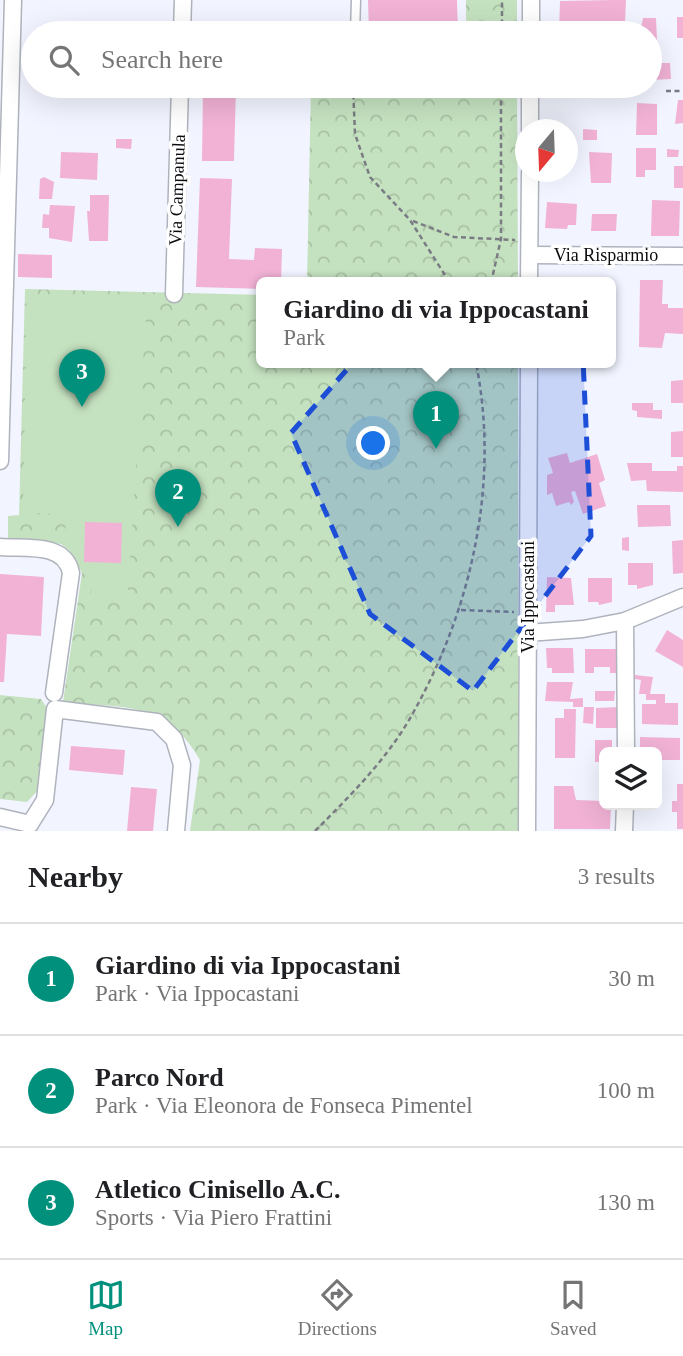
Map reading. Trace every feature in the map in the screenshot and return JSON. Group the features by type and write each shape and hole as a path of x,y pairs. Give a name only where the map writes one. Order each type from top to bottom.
{"street":[{"path":"0,461 13,0"},
{"path":"182,21 183,0"},
{"path":"531,0 531,21"},
{"name":"Via Campanula","path":"174,294 180,98"},
{"path":"530,98 530,119"},
{"path":"530,182 530,277"},
{"name":"Via Risparmio","path":"529,247 683,256"},
{"name":"Via Ippocastani","path":"527,831 529,368"},
{"path":"0,547 58,551 69,561 71,573 54,693"},
{"path":"527,633 583,629 625,621 683,597"},
{"path":"625,621 626,747"},
{"path":"0,817 31,827 45,800 55,709 157,722 174,739 182,765 176,831"},
{"path":"624,831 625,810"}],"lane":[{"path":"355,21 356,0"}],"path":[{"path":"502,0 502,21"},
{"path":"666,91 683,91"},
{"path":"354,98 355,134 370,177 410,220 446,277"},
{"path":"492,277 501,239 501,98"},
{"path":"410,220 454,237 501,239 529,247"},
{"path":"315,831 384,755 413,714 461,610 476,543 483,474 483,426 477,368"},
{"path":"461,610 528,612"}],"highlighted area":[{"path":"388,323 583,359 591,536 473,691 370,614 291,433"}],"green space":[{"path":"466,0 517,0 517,21 466,21"},
{"path":"311,98 517,98 515,182 517,182 518,277 307,277"},
{"path":"25,289 256,295 256,368 518,368 518,831 190,831 200,760 187,740 173,726 142,711 63,702 82,573 69,550 61,544 8,538 8,516 19,515"},
{"path":"27,295 147,302 127,603 90,600 93,575 82,572 79,556 65,542 66,515 23,512"},
{"path":"0,695 41,699 47,708 40,788 27,802 0,799"}],"building":[{"path":"368,0 457,0 458,21 369,21"},
{"path":"626,0 625,21 559,21 560,1"},
{"path":"677,17 683,17 683,38 677,38"},
{"path":"643,18 656,18 656,21 642,21"},
{"path":"662,63 670,63 671,79 662,79"},
{"path":"203,98 236,98 234,161 202,161"},
{"path":"678,100 683,100 683,123 675,124"},
{"path":"637,103 657,104 657,135 636,135"},
{"path":"583,129 597,130 597,140 583,140"},
{"path":"116,139 132,139 131,149 116,148"},
{"path":"636,148 656,148 656,170 645,170 645,177 636,177"},
{"path":"667,149 679,150 678,157 667,157"},
{"path":"61,152 98,153 97,180 60,178"},
{"path":"589,152 612,153 611,183 591,183"},
{"path":"674,166 683,166 683,188 674,188"},
{"path":"44,177 54,182 52,199 39,199 40,179"},
{"path":"200,178 232,179 229,259 254,260 255,248 282,249 281,277 256,277 256,289 196,287"},
{"path":"90,195 109,195 108,241 89,241 87,211 90,211"},
{"path":"652,200 680,201 679,236 651,236"},
{"path":"547,202 577,204 576,225 568,225 567,229 545,228"},
{"path":"50,205 75,206 72,242 49,238 49,228 42,228 43,214 49,215"},
{"path":"592,214 617,214 616,231 591,231"},
{"path":"18,254 52,255 52,278 18,277"},
{"path":"640,280 663,280 662,304 668,304 668,308 683,308 683,334 665,333 662,348 639,347"},
{"path":"683,380 683,403 671,403 671,381"},
{"path":"632,403 653,403 653,410 662,410 662,419 637,417 637,411 632,410"},
{"path":"683,431 683,457 671,457 671,432"},
{"path":"567,453 570,463 597,454 605,480 599,483 606,506 583,514 575,491 571,492 574,502 571,505 569,502 556,506 552,493 547,495 547,475 553,473 548,458"},
{"path":"627,463 652,463 652,471 677,471 677,466 683,466 683,492 647,491 646,480 631,481"},
{"path":"637,505 670,505 671,526 638,527"},
{"path":"85,522 122,523 121,563 84,562"},
{"path":"629,537 629,551 622,550 622,538"},
{"path":"683,540 683,573 673,574 672,541"},
{"path":"628,563 653,563 653,585 637,589 637,585 628,585"},
{"path":"0,574 44,577 41,636 7,634 4,682 0,682"},
{"path":"547,577 571,578 574,605 555,605 555,612 546,612"},
{"path":"588,578 612,578 612,602 599,605 598,602 588,602"},
{"path":"667,630 683,640 683,667 655,651"},
{"path":"546,648 573,648 574,673 552,673 552,668 547,668"},
{"path":"585,649 620,649 619,673 610,673 610,667 594,667 594,673 585,673"},
{"path":"635,675 653,677 650,694 665,694 665,703 678,703 678,725 642,724 642,704 656,704 656,700 646,700 646,694 639,694 641,680 635,679"},
{"path":"547,682 573,682 570,699 583,698 583,707 573,707 573,702 545,701"},
{"path":"595,691 615,691 614,701 595,701"},
{"path":"584,707 594,707 593,724 583,723"},
{"path":"620,707 620,728 596,728 596,708"},
{"path":"564,709 576,709 575,758 555,758 555,718 564,718"},
{"path":"640,737 680,738 680,760 662,760 662,747 640,747"},
{"path":"595,740 612,740 612,747 599,747 599,762 595,762"},
{"path":"71,746 125,750 123,775 69,770"},
{"path":"677,784 683,784 683,829 677,829 677,812 672,812 672,801 677,801"},
{"path":"554,786 573,786 576,800 599,801 599,810 611,810 610,829 554,829"},
{"path":"131,787 157,789 153,831 127,831"}],"place":[{"name":"Atletico Cinisello A.C.","path":"82,407"},
{"name":"Giardino di via Ippocastani","path":"436,449"},
{"name":"Parco Nord","path":"178,527"}]}
